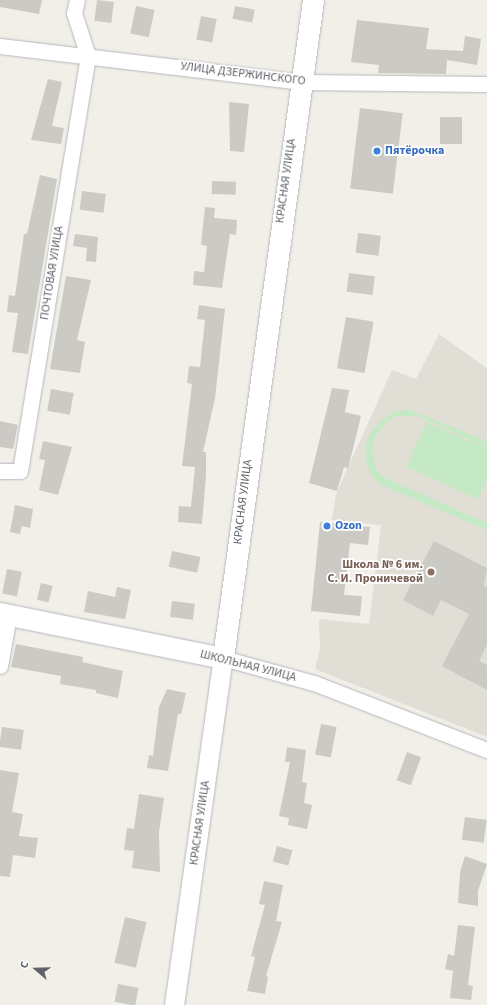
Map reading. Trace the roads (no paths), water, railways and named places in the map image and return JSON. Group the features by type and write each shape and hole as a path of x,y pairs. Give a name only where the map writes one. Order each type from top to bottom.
{"main road":[{"name":"КРАСНАЯ УЛИЦА","path":"223,658 300,82 313,0"},
{"name":"ШКОЛЬНАЯ УЛИЦА","path":"5,614 223,658"}],"street":[{"path":"77,0 74,13 88,56"},
{"name":"УЛИЦА ДЗЕРЖИНСКОГО","path":"0,46 300,82 487,84"},
{"name":"ПОЧТОВАЯ УЛИЦА","path":"0,471 20,471 88,56"},
{"path":"0,666 5,614"},
{"name":"ШКОЛЬНАЯ УЛИЦА","path":"223,658 314,683 487,750"},
{"name":"КРАСНАЯ УЛИЦА","path":"174,1005 223,658"}],"place":[{"name":"Пятёрочка","path":"377,151"},
{"name":"Ozon","path":"327,526"},
{"name":"Школа № 6 им. С. И. Проничевой","path":"431,572"}]}
